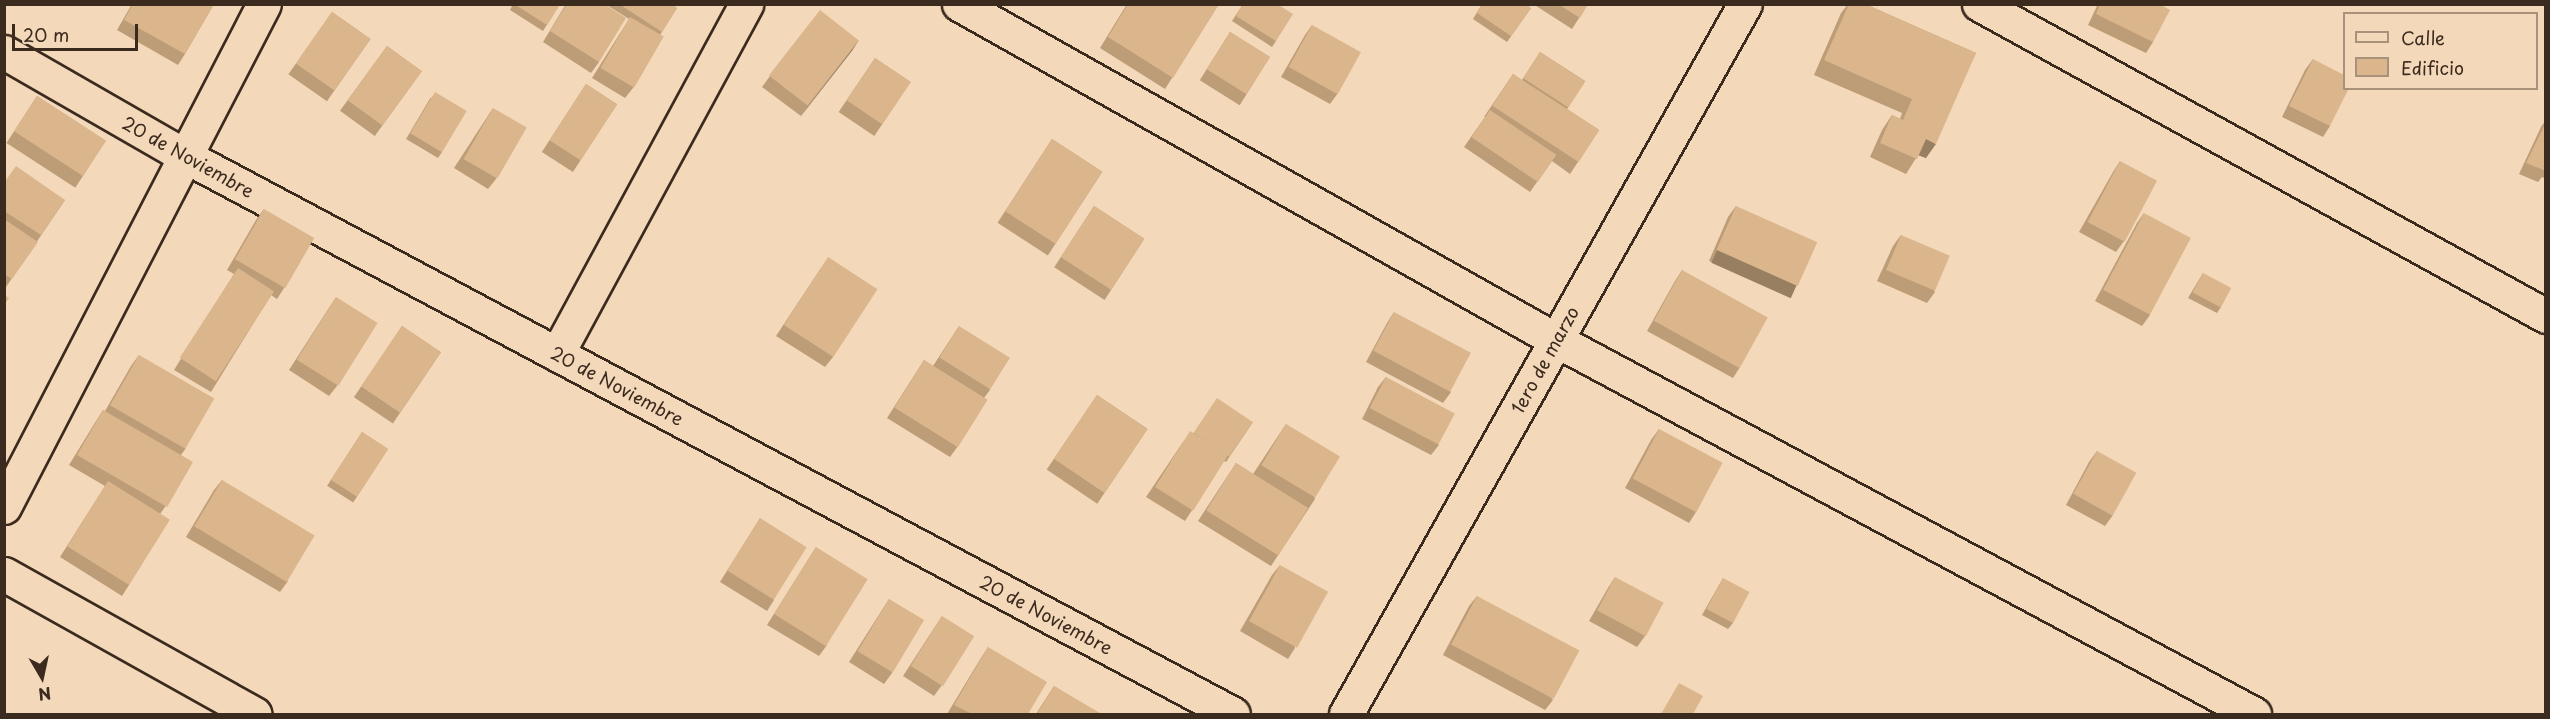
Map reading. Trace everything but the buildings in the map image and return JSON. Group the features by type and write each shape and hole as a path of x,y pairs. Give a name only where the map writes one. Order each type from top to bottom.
{"street":[{"path":"4,507 264,4"},
{"path":"556,354 746,4"},
{"path":"959,4 1556,340 2254,714"},
{"name":"1ero de marzo","path":"1346,714 1745,4"},
{"path":"1979,4 2546,316"},
{"name":"20 de Noviembre","path":"4,52 185,156 1233,714"},
{"path":"4,574 254,714"}]}
